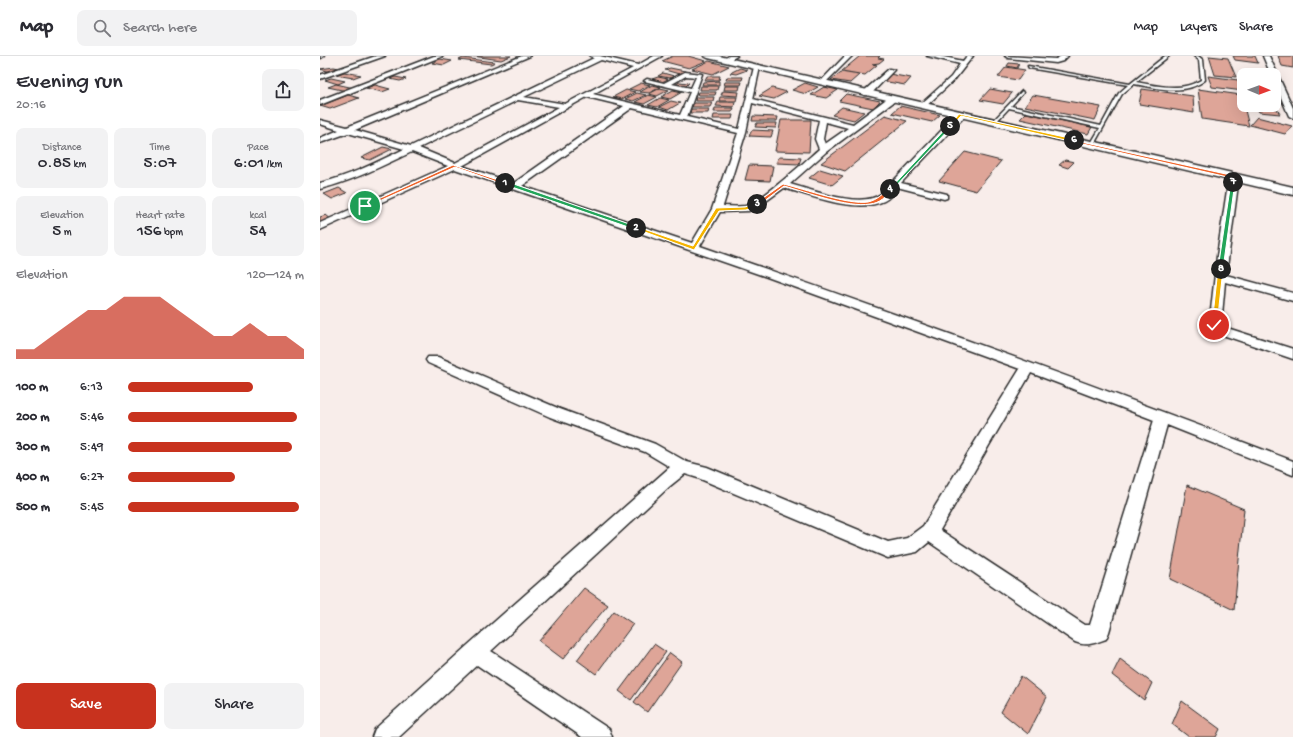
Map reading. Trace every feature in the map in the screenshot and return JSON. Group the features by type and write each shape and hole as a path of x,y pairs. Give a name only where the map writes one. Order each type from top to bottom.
{"street":[{"path":"320,77 382,56"},
{"path":"320,103 440,56"},
{"path":"320,141 527,56"},
{"path":"320,186 341,181 413,149 599,56 638,67"},
{"path":"320,227 455,166 659,56"},
{"path":"708,56 730,58 757,67 822,83 1293,191"},
{"path":"822,83 849,56"},
{"path":"930,56 964,63"},
{"path":"924,106 953,78 970,56"},
{"path":"1008,56 1056,61 1061,60 1065,56"},
{"path":"1266,56 1293,116"},
{"path":"694,248 717,209 742,132 757,67"},
{"path":"867,93 891,70"},
{"path":"665,85 685,74 700,75 683,118"},
{"path":"647,81 694,91"},
{"path":"586,95 742,132"},
{"path":"516,98 565,106"},
{"path":"717,209 746,209 755,206 783,185 824,150 892,99"},
{"path":"749,100 855,127"},
{"path":"515,186 631,105"},
{"path":"783,185 855,203 869,203 881,199 960,115"},
{"path":"823,119 819,139 824,150"},
{"path":"320,122 346,131 413,149 455,166 694,248 1028,366 1162,416 1293,468"},
{"path":"1234,177 1220,277 1215,328 1293,354"},
{"path":"895,184 944,196"},
{"path":"1220,277 1293,297"},
{"path":"433,360 555,413 650,448 683,467 701,472 888,550 911,546 928,532 1028,366"},
{"path":"928,532 1082,635 1090,635 1099,632 1162,416"},
{"path":"383,737 664,481 683,467"},
{"path":"475,652 601,737"}],"lane":[{"path":"1092,145 1121,93 1167,56"},
{"path":"1029,67 1133,84 1180,89 1188,88 1203,80 1201,60 1196,56"},
{"path":"994,122 1022,92"},
{"path":"1009,107 1102,127"}],"building":[{"path":"472,56 511,56 501,60"},
{"path":"673,56 688,56 706,61 689,68 662,61"},
{"path":"860,56 880,56 878,58 884,59 879,63 872,64 877,65 865,75 842,71"},
{"path":"1209,56 1228,58 1236,77 1215,75"},
{"path":"1233,56 1255,56 1258,63 1235,60"},
{"path":"1278,56 1293,56 1293,68 1282,66"},
{"path":"463,58 495,62 491,64 459,60"},
{"path":"440,59 452,61 444,65 432,63"},
{"path":"709,61 729,66 713,74 692,69"},
{"path":"1009,63 1019,64 1017,68 1007,66"},
{"path":"334,67 339,68 331,72 320,69"},
{"path":"1006,67 1025,70 1018,80 998,77"},
{"path":"670,68 685,71 679,74 665,70"},
{"path":"740,68 747,70 736,74 730,73"},
{"path":"344,72 361,75 353,78 336,75"},
{"path":"841,72 859,75 850,83 831,80"},
{"path":"663,73 674,76 670,78 658,76"},
{"path":"889,74 911,78 905,85 882,81"},
{"path":"707,76 720,76 719,80 705,80"},
{"path":"1208,76 1237,80 1237,90 1212,87"},
{"path":"395,77 406,79 400,81 390,79"},
{"path":"658,77 668,79 662,82 652,79"},
{"path":"727,77 743,77 742,80 726,80"},
{"path":"331,78 345,81 338,84 325,80"},
{"path":"719,81 719,85 702,85 703,82"},
{"path":"679,82 689,83 685,87 675,85"},
{"path":"725,82 742,82 741,85 724,85"},
{"path":"641,83 650,85 638,91 629,89"},
{"path":"805,83 818,87 806,94 792,90"},
{"path":"336,84 354,88 346,91 328,87"},
{"path":"375,85 390,89 382,92 366,88"},
{"path":"652,85 661,87 649,93 640,92"},
{"path":"701,86 718,86 717,90 700,90"},
{"path":"725,86 740,86 739,90 724,90"},
{"path":"824,87 838,90 826,98 811,95"},
{"path":"660,88 669,90 657,96 649,94"},
{"path":"772,88 787,92 774,99 759,96"},
{"path":"990,89 1012,93 1003,104 980,100"},
{"path":"1142,89 1193,96 1194,113 1139,104"},
{"path":"1198,89 1237,94 1237,112 1245,112 1249,126 1202,119"},
{"path":"626,90 635,92 622,99 613,97"},
{"path":"673,90 682,92 670,99 661,97"},
{"path":"723,91 739,92 738,96 721,95"},
{"path":"699,92 716,92 715,95 698,95"},
{"path":"637,93 646,95 633,101 625,99"},
{"path":"846,94 880,101 873,108 839,101"},
{"path":"348,95 359,98 330,109 320,106"},
{"path":"648,95 657,97 644,104 635,102"},
{"path":"1033,95 1101,107 1095,120 1025,106"},
{"path":"696,97 714,97 713,101 695,101"},
{"path":"720,97 737,97 736,101 719,101"},
{"path":"660,98 669,100 657,107 648,105"},
{"path":"671,101 680,103 668,110 659,107"},
{"path":"718,102 735,102 734,107 716,106"},
{"path":"694,103 712,103 710,107 692,107"},
{"path":"900,106 940,115 932,122 892,113"},
{"path":"842,107 864,112 854,120 832,115"},
{"path":"715,108 734,108 732,112 714,112"},
{"path":"691,109 709,109 708,113 690,113"},
{"path":"1259,112 1279,112 1280,114"},
{"path":"1026,113 1092,127 1088,134 1020,119"},
{"path":"714,115 733,115 732,119 713,119"},
{"path":"885,115 907,121 845,171 821,163"},
{"path":"753,116 778,117 777,121 752,121"},
{"path":"1257,117 1292,126 1285,134 1250,125"},
{"path":"781,120 811,120 809,152 775,151"},
{"path":"757,123 777,123 776,128 755,127"},
{"path":"752,130 773,131 771,137 749,136"},
{"path":"383,147 392,149 370,160 361,158"},
{"path":"965,152 1001,161 976,191 939,181"},
{"path":"779,157 801,158 799,164 776,163"},
{"path":"1065,160 1074,162 1068,168 1059,165"},
{"path":"749,165 773,166 770,181 745,180"},
{"path":"820,169 843,176 832,185 809,178"},
{"path":"339,188 347,193 332,199 324,194"},
{"path":"326,215 332,220 320,224 320,217"},
{"path":"1187,485 1244,509 1234,610 1170,579"},
{"path":"584,588 608,605 563,659 539,641"},
{"path":"614,611 633,624 596,674 577,660"},
{"path":"654,644 666,652 631,700 619,691"},
{"path":"670,653 682,662 647,712 634,702"},
{"path":"1120,659 1152,683 1144,700 1112,675"},
{"path":"1021,676 1047,697 1028,734 1001,712"},
{"path":"1182,701 1220,729 1216,737 1189,737 1172,724"}],"route":[{"path":"365,206 455,166 694,248 717,209 746,209 755,206 783,185 855,203 869,203 881,199 960,115 1234,177 1222,256 1214,325"}]}
